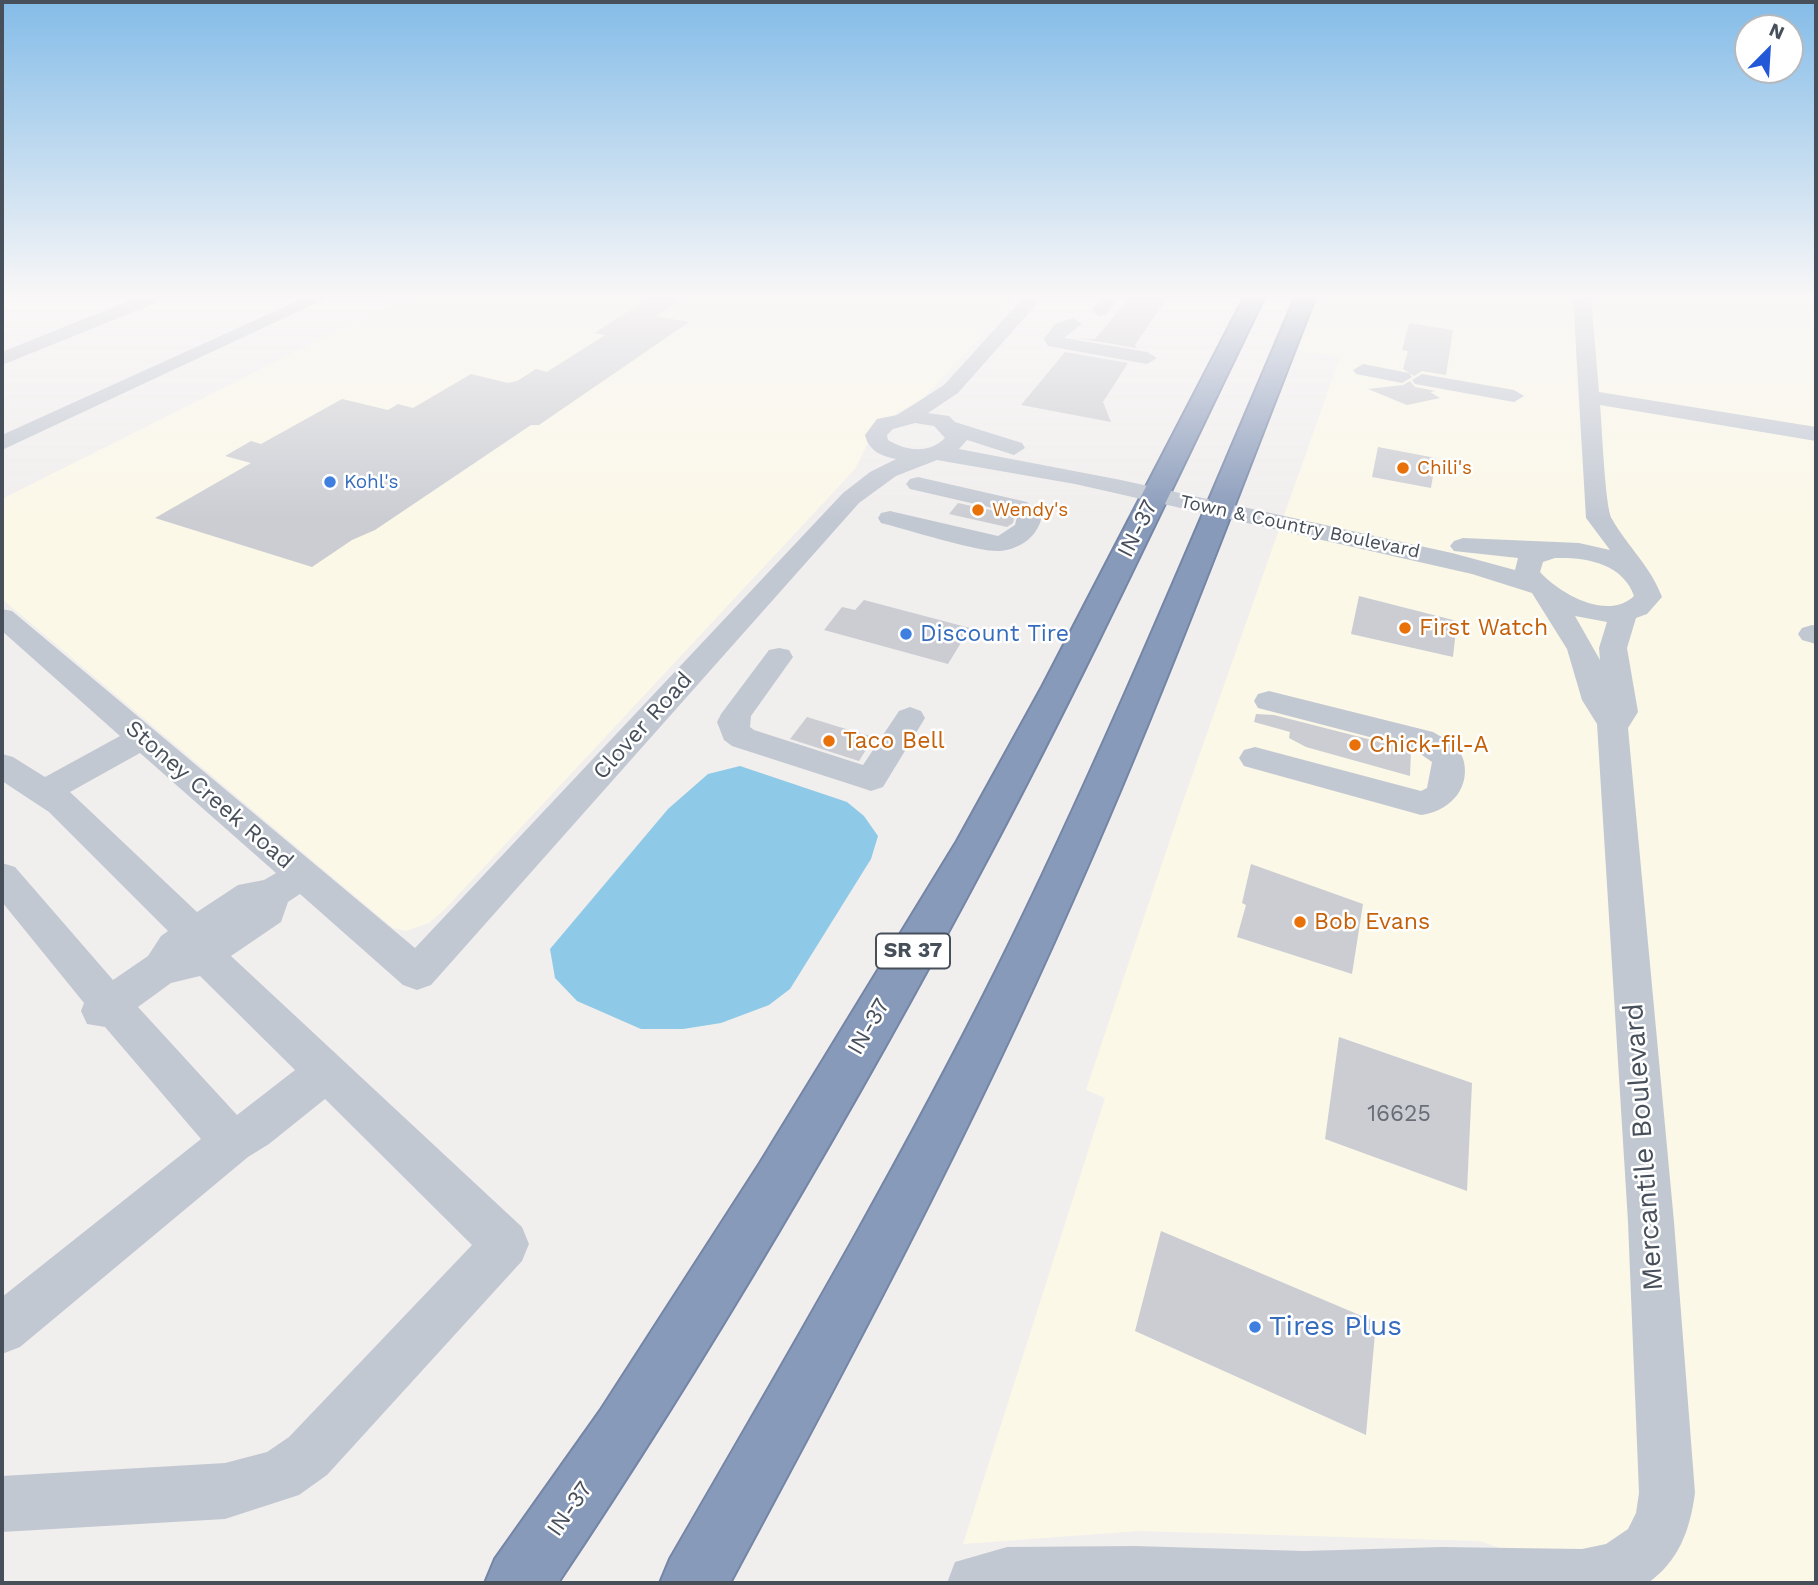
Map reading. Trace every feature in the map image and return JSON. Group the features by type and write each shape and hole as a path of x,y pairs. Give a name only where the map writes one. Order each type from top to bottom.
{"highway":[{"name":"IN-37","path":"521,1580 622,1433 779,1182 971,852 1059,687 1217,372"},
{"path":"699,1574 883,1242 1010,989 1098,797 1275,372"}],"street":[{"path":"2,443 157,372"},
{"path":"878,443 878,429 906,417 951,389 966,372"},
{"path":"1374,372 1514,396"},
{"path":"1588,372 1598,518 1626,554 1630,570 1646,587 1648,597 1643,606 1624,613"},
{"path":"933,454 952,445 956,439 950,426 957,399 951,389"},
{"path":"1590,397 1816,434"},
{"name":"Town & Country Boulevard","path":"906,417 933,419 1008,447 1222,502 1385,548 1464,561 1541,589 1577,608 1624,613"},
{"name":"Town & Country Boulevard","path":"878,443 894,453 933,454 1013,464 1159,487"},
{"name":"Clover Road","path":"869,480 867,470 878,443"},
{"name":"Clover Road","path":"416,973 869,480 902,463 933,454"},
{"path":"890,518 998,544 1014,540 1030,521 1030,514 1018,507 918,484"},
{"name":"Town & Country Boulevard","path":"1222,502 1447,543 1506,550 1554,550 1595,554 1630,570"},
{"path":"1541,589 1527,573 1531,558 1554,550 1598,518"},
{"name":"Mercantile Boulevard","path":"976,1583 1019,1575 1134,1574 1304,1580 1441,1576 1582,1578 1618,1570 1648,1549 1663,1519 1667,1493 1651,1222 1612,722 1598,709 1591,675 1577,642 1541,589"},
{"name":"Mercantile Boulevard","path":"1612,722 1620,719 1623,712 1613,648 1624,613"},
{"name":"Stoney Creek Road","path":"2,617 416,973"},
{"path":"779,657 736,714 733,722 735,732 743,738 871,779 910,718"},
{"path":"1255,758 1421,803 1432,803 1440,798 1445,785 1448,762 1443,753 1422,740 1269,701"},
{"path":"44,792 142,738"},
{"path":"2,765 44,792 79,820 186,952 326,1072 505,1244 308,1456 279,1476 225,1491 2,1504"},
{"path":"105,1008 186,952 251,895 271,895 301,874"},
{"path":"2,877 105,1008 232,1142"},
{"path":"2,1329 232,1142 254,1129 326,1072"}],"shaded area":[{"path":"255,372 948,372 922,400 898,412 868,436 868,443 855,469 444,910 429,923 406,931 393,928 2,599 2,499"},
{"path":"1335,372 1816,372 1816,1583 1599,1583 1480,1541 1139,1531 963,1544 1105,1098 1086,1090 1181,807"}],"water":[{"path":"740,766 847,802 864,816 878,836 871,859 790,989 769,1005 721,1023 683,1029 641,1029 577,1001 555,978 550,949 668,809 708,774"}],"building":[{"path":"531,372 616,372 539,425 531,425 375,530 352,540 312,567 155,518 251,463 225,456 251,441 261,444 342,399 388,410 398,404 413,408 471,374 508,383"},
{"path":"1048,372 1122,372 1103,402 1111,422 1021,405"},
{"path":"1410,381 1415,387 1436,391 1430,392 1440,398 1407,405 1368,389 1403,385"},
{"path":"1378,447 1436,458 1431,488 1372,477"},
{"path":"958,503 1009,514 1014,518 1013,523 1007,527 949,514"},
{"path":"1359,596 1457,621 1453,657 1351,634"},
{"path":"864,600 970,628 948,664 824,630 842,607 855,610"},
{"path":"1256,714 1274,715 1411,750 1410,776 1306,747 1289,738 1290,732 1254,722"},
{"path":"807,717 874,737 859,761 790,739"},
{"path":"1251,864 1363,904 1352,974 1237,937 1246,905 1242,903"},
{"path":"1339,1037 1472,1083 1467,1191 1325,1139"},
{"path":"1161,1231 1376,1322 1366,1435 1135,1331"}],"place":[{"name":"Chili's","path":"1403,468"},
{"name":"Kohl's","path":"330,482"},
{"name":"Wendy's","path":"978,510"},
{"name":"First Watch","path":"1405,628"},
{"name":"Discount Tire","path":"906,634"},
{"name":"Taco Bell","path":"829,741"},
{"name":"Chick-fil-A","path":"1355,745"},
{"name":"Bob Evans","path":"1300,922"},
{"name":"Tires Plus","path":"1255,1327"}]}
